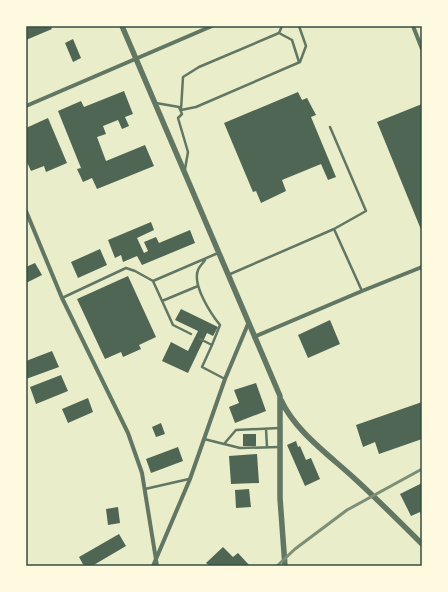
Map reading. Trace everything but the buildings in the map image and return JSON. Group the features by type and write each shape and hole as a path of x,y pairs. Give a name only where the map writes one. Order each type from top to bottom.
{"street":[{"path":"122,26 135,60 286,410 301,430 373,495 422,544"},
{"path":"26,106 212,26"},
{"path":"413,26 422,49"},
{"path":"26,211 62,298 128,433 142,474 157,566"},
{"path":"254,338 362,291 422,267"},
{"path":"152,566 190,479 225,379 248,324"},
{"path":"280,396 280,498 284,566"}],"lane":[{"path":"184,174 188,152 178,118 182,114 183,78 199,67 279,33 282,26"},
{"path":"181,110 196,106 300,62 306,46 299,26"},
{"path":"279,33 292,40 300,62"},
{"path":"154,103 179,107 181,110"},
{"path":"227,275 334,229 366,212 330,127"},
{"path":"334,229 362,291"},
{"path":"153,281 218,253"},
{"path":"206,258 197,271 198,286 210,312 220,325 202,367 225,379"},
{"path":"62,298 126,268 136,271 153,281 173,325 191,334"},
{"path":"162,301 198,286"},
{"path":"200,339 212,345"},
{"path":"224,444 236,430 279,428"},
{"path":"266,429 267,447"},
{"path":"204,439 240,448 279,447"},
{"path":"145,489 190,479"}],"railway":[{"path":"277,566 295,549 347,510 422,469"}]}
